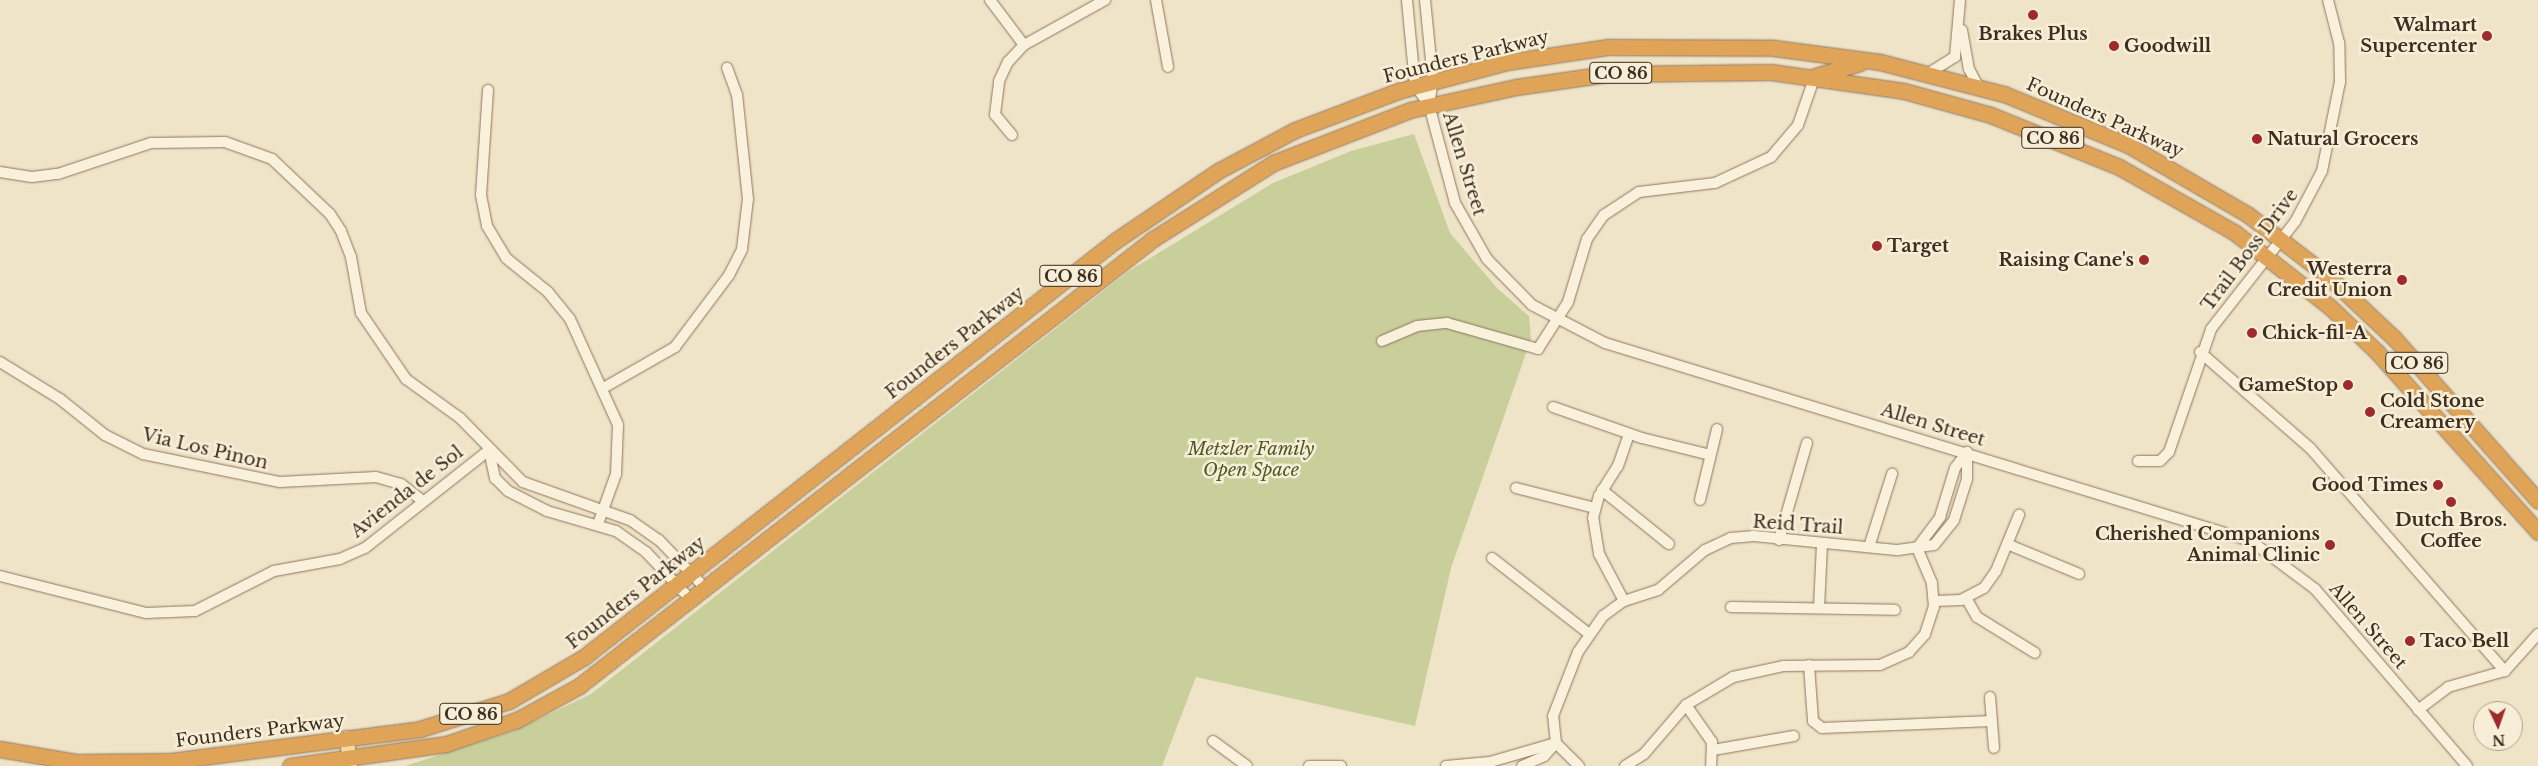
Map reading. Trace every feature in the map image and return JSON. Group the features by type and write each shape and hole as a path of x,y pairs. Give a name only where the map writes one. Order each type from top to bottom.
{"highway":[{"name":"Founders Parkway","path":"0,749 119,764 420,729 509,701 567,669 1179,196 1295,130 1416,85 1574,51 1654,45 1774,48 1873,60 1978,86 2130,146 2208,189 2282,240 2329,277 2394,338 2538,501"},
{"path":"1814,76 1830,68 1873,60"},
{"name":"CO 86","path":"290,766 349,762 446,744 538,710 579,686 707,590 1123,261 1222,192 1334,137 1429,105 1607,74 1721,70 1814,76 1919,95 2063,142 2164,190 2269,256 2378,353 2538,532"},
{"path":"389,766 407,751"}],"main road":[{"path":"347,738 349,762"}],"street":[{"path":"990,0 1024,45"},
{"path":"1012,135 995,115 994,99 1008,62 1024,45 1105,0"},
{"path":"1156,0 1168,67"},
{"path":"1406,0 1416,85 1429,105"},
{"path":"1425,0 1433,80 1429,105"},
{"path":"1960,0 1961,27 1969,69 1978,86"},
{"name":"Trail Boss Drive","path":"2138,461 2160,461 2169,452 2200,352 2226,306 2282,240 2309,201 2331,143 2340,64 2328,0"},
{"path":"1929,73 1953,59 1961,27"},
{"path":"605,388 675,347 729,275 742,249 748,199 737,95 727,68"},
{"path":"1382,342 1417,326 1447,323 1535,350 1556,321 1575,287 1591,231 1604,215 1640,192 1715,183 1771,157 1798,125 1814,76"},
{"path":"488,90 481,195 487,226 506,258 560,304 605,388 618,425 620,448 598,524"},
{"name":"Allen Street","path":"1429,105 1455,203 1469,233 1512,287 1556,321 1605,343 1967,452 2251,541 2315,589 2467,766"},
{"name":"Avienda de Sol","path":"0,172 32,177 58,174 151,143 226,142 272,159 330,214 341,232 351,257 361,313 381,347 406,379 460,418 489,450 534,488 604,508 647,531 707,590"},
{"path":"2200,352 2311,450 2505,671"},
{"name":"Via Los Pinon","path":"0,362 60,399 105,435 143,454 280,482 376,477 401,484 423,502"},
{"path":"1553,407 1629,434 1710,454"},
{"path":"1700,500 1717,429"},
{"path":"1624,602 1597,547 1595,508 1602,490 1618,466 1629,434"},
{"path":"1779,540 1807,443"},
{"name":"Avienda de Sol","path":"0,576 146,614 195,611 274,571 352,554 423,502 489,450"},
{"name":"Avienda de Sol","path":"489,450 495,478 508,491 547,511 598,524 634,542 692,601"},
{"path":"1625,766 1644,754 1686,705 1733,677 1809,665 1873,665 1898,659 1925,634 1934,601 1930,576 1917,548 1937,522 1955,468 1967,452"},
{"name":"Reid Trail","path":"1556,743 1554,712 1588,634 1603,616 1624,602 1658,590 1723,541 1747,536 1822,545 1917,548 1934,545 1952,525 1967,478 1967,452"},
{"path":"1869,547 1892,474"},
{"path":"1516,488 1595,508"},
{"path":"1602,490 1669,544"},
{"path":"1934,601 1966,598 1989,582 2019,516"},
{"path":"2007,544 2079,574"},
{"path":"1819,608 1822,545"},
{"path":"1492,558 1588,634"},
{"path":"1966,598 1977,617 2035,653"},
{"path":"1731,607 1894,610"},
{"path":"2418,710 2448,687 2505,671 2538,634"},
{"path":"1809,665 1814,721 1822,728 1992,721"},
{"path":"1990,697 1994,748"},
{"path":"1686,705 1713,750 1711,766"},
{"path":"1713,750 1794,736"},
{"path":"1212,741 1247,766"},
{"path":"1446,766 1490,762 1556,743"},
{"path":"1522,766 1544,756 1556,743"},
{"path":"1556,743 1578,766"},
{"path":"1309,766 1341,766"}],"green space":[{"name":"Metzler Family Open Space","path":"1414,134 1450,233 1497,288 1529,316 1531,339 1451,568 1415,726 1196,677 1162,766 405,766 514,731 591,694 1129,271 1273,183 1351,151"}],"place":[{"name":"Brakes Plus","path":"2033,15"},
{"name":"Walmart Supercenter","path":"2487,36"},
{"name":"Goodwill","path":"2114,46"},
{"name":"Natural Grocers","path":"2257,139"},
{"name":"Target","path":"1877,246"},
{"name":"Raising Cane's","path":"2144,260"},
{"name":"Westerra Credit Union","path":"2402,280"},
{"name":"Chick-fil-A","path":"2252,333"},
{"name":"GameStop","path":"2348,385"},
{"name":"Cold Stone Creamery","path":"2370,412"},
{"name":"Good Times","path":"2438,485"},
{"name":"Dutch Bros. Coffee","path":"2451,502"},
{"name":"Cherished Companions Animal Clinic","path":"2330,545"},
{"name":"Taco Bell","path":"2410,641"}]}
